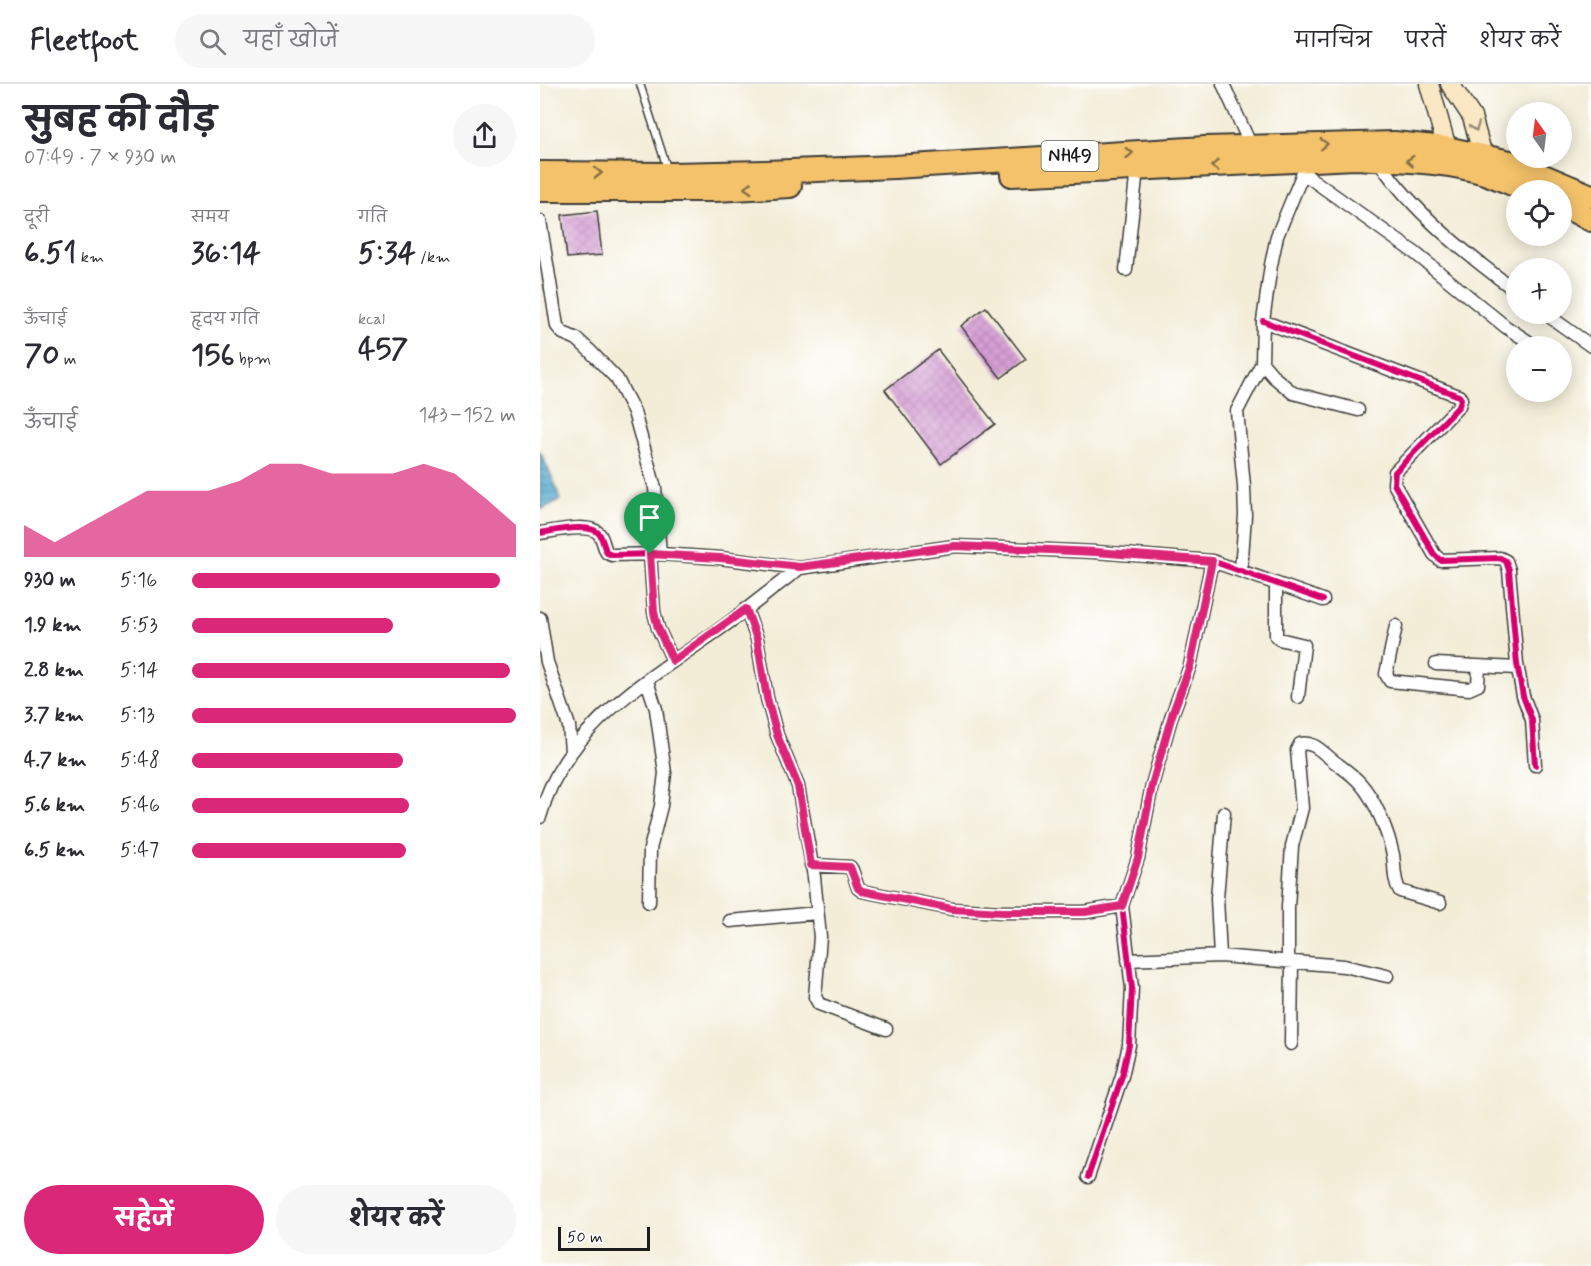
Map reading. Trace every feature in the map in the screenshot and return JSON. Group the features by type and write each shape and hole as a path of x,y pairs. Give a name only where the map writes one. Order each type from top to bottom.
{"highway":[{"name":"NH49","path":"540,173 670,174 895,167 1251,146 1394,143 1486,165 1511,180"},
{"name":"NH49","path":"540,190 715,190 1137,169 1304,167 1355,158 1412,160 1449,157"},
{"name":"NH49","path":"1486,165 1510,162 1591,196"},
{"path":"1572,210 1591,220"}],"main road":[{"path":"1429,84 1449,157"},
{"path":"1450,84 1472,117 1486,165"}],"street":[{"path":"1223,84 1251,146"},
{"path":"1378,160 1389,177 1441,230 1506,283"},
{"path":"1241,571 1245,515 1237,411 1262,363 1263,321 1277,236 1304,167 1520,336"},
{"path":"1126,270 1137,169"},
{"path":"540,221 557,326 563,333 577,339 617,379 634,412 655,488 654,612 658,628 673,661"},
{"path":"1263,321 1459,396 1461,399 1459,406 1395,472 1394,484 1434,554 1440,560 1500,558 1506,561 1509,570 1517,668 1523,696 1532,720 1534,765"},
{"path":"1560,324 1591,346"},
{"path":"1262,363 1293,393 1358,410"},
{"path":"540,533 579,528 593,529 599,534 607,553 720,558 800,567 955,546 1096,552 1212,561 1323,600"},
{"path":"1088,1177 1122,1076 1129,1045 1132,988 1122,906 1138,858 1152,785 1169,725 1190,666 1212,561"},
{"path":"540,817 544,802 571,751 604,714 800,567"},
{"path":"1276,584 1276,636 1304,645 1298,697"},
{"path":"746,609 759,650 767,698 777,735 798,786 817,900 819,951 815,997 819,1004 886,1029"},
{"path":"540,618 547,662 569,726 571,751"},
{"path":"1396,626 1386,674 1390,681 1469,689 1478,686 1479,667"},
{"path":"1436,664 1517,668"},
{"path":"647,681 656,709 665,773 661,806 650,849 649,903"},
{"path":"1291,1044 1288,907 1292,846 1302,808 1297,750 1300,744 1308,742 1317,747 1360,783 1372,801 1387,834 1396,884 1400,891 1440,903"},
{"path":"1220,956 1217,898 1224,813"},
{"path":"811,865 850,867 858,888 862,891 952,909 1002,912 1085,912 1122,906"},
{"path":"730,921 817,913"},
{"path":"1128,960 1220,956 1344,966 1387,976"}],"lane":[{"path":"640,84 670,174"}],"water":[{"path":"540,451 560,500 540,510"}],"building":[{"path":"597,211 602,255 567,258 562,215"},
{"path":"986,307 1026,359 1001,378 961,326"},
{"path":"938,350 995,424 941,464 885,390"}],"cycle path":[{"path":"1263,321 1459,396 1461,399 1459,406 1395,472 1394,484 1434,554 1440,560 1500,558 1506,561 1509,570 1517,664 1523,696 1532,720 1535,765"},
{"path":"540,533 572,528 596,531 607,553 612,555 660,554 720,558 800,568 955,546 1096,552 1212,561 1323,600"},
{"path":"1088,1177 1122,1076 1129,1045 1132,988 1122,906 1138,858 1152,785 1172,715 1190,666 1212,561"}],"route":[{"path":"955,546 1096,552 1212,561 1190,666 1172,715 1152,785 1138,858 1122,906 1085,912 1002,912 952,909 862,891 858,888 850,867 811,865 798,786 777,735 767,698 757,639 746,609 673,661 658,628 654,612 650,554 720,558 800,567 955,546"}]}
